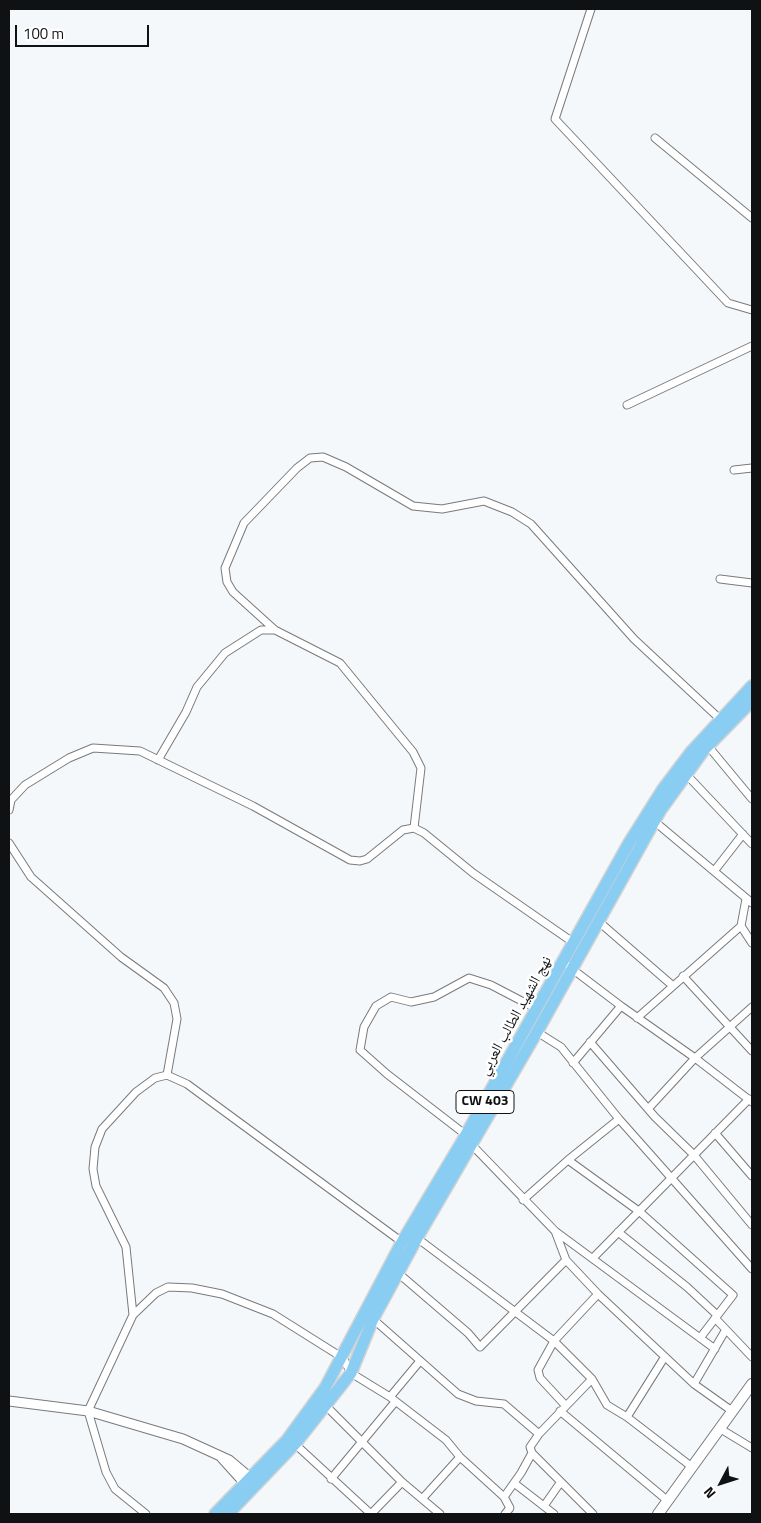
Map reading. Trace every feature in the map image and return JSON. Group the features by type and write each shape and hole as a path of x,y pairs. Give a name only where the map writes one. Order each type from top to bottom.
{"main road":[{"name":"نهج الشهيد الطالب العربي","path":"228,1514 326,1388 402,1242 537,1032 568,965 574,943 606,881 662,788 752,686"},
{"name":"نهج الشهيد الطالب العربي","path":"215,1514 295,1444 351,1373 374,1319 537,1009 598,921 654,821 685,773 708,746 752,701"},
{"path":"658,1514 752,1384"}],"street":[{"path":"591,9 555,119 728,303 752,310"},
{"path":"655,138 752,218"},
{"path":"627,404 752,346"},
{"path":"414,828 421,768 413,752 340,663 275,630 233,592 227,582 225,568 244,523 296,468 310,458 323,457 346,467 413,506 427,509 442,509 484,501 519,516 531,524 634,638 721,720"},
{"path":"734,470 752,468"},
{"path":"720,579 752,583"},
{"path":"158,760 186,712 197,688 225,653 261,630 275,630"},
{"path":"708,746 752,797"},
{"path":"9,810 11,800 25,785 69,758 93,748 140,751 253,806 350,860 360,861 368,859 403,830 414,828 424,833 473,873 574,943"},
{"path":"685,773 752,844"},
{"path":"637,1018 741,926 749,901 715,870 654,821"},
{"path":"715,870 743,834"},
{"path":"9,843 31,877 121,957 164,988 174,1003 178,1019 167,1075"},
{"path":"598,921 673,986"},
{"path":"741,926 752,943"},
{"path":"568,965 637,1018 751,1100 715,1133 640,1212 593,1258"},
{"path":"683,976 752,1051"},
{"path":"537,1009 491,985 469,978 434,997 411,1002 391,997 376,1006 364,1028 360,1050 469,1140 555,1231 654,1306 715,1349"},
{"path":"573,1063 621,1006"},
{"path":"648,1108 695,1058 752,1007"},
{"path":"537,1032 561,1047 619,1119 752,1269"},
{"path":"590,1042 648,1108 694,1155 752,1224"},
{"path":"133,1316 126,1247 96,1186 92,1169 95,1147 102,1129 136,1092 155,1078 167,1075 187,1084 402,1242"},
{"path":"524,1200 568,1160 619,1119"},
{"path":"715,1133 752,1176"},
{"path":"568,1160 640,1212 733,1294 700,1338"},
{"path":"555,1231 566,1260 598,1294 664,1358 694,1384 732,1411"},
{"path":"618,1232 688,1287 716,1316 725,1331 752,1357"},
{"path":"417,1238 554,1341 592,1379 607,1405 627,1417 692,1467"},
{"path":"398,1273 468,1333 480,1347 514,1310 566,1260"},
{"path":"146,1514 115,1489 106,1472 88,1411 133,1316 156,1293 168,1287 192,1288 222,1294 273,1314 343,1358 351,1373 392,1399 446,1440 460,1457 504,1497 510,1508 506,1514"},
{"path":"565,1405 540,1378 538,1370 554,1341 598,1294"},
{"path":"374,1319 458,1394 476,1401 504,1404 539,1434"},
{"path":"694,1384 725,1331"},
{"path":"627,1417 664,1358"},
{"path":"331,1479 362,1443 420,1360"},
{"path":"592,1379 565,1405 530,1447 532,1453 560,1483 593,1514"},
{"path":"9,1401 88,1411 183,1439 239,1466 250,1484"},
{"path":"325,1404 402,1482 440,1514"},
{"path":"560,1411 668,1501"},
{"path":"719,1428 752,1448"},
{"path":"295,1444 371,1514 402,1482"},
{"path":"504,1497 532,1453"},
{"path":"422,1499 460,1457"},
{"path":"514,1482 554,1514"},
{"path":"544,1506 560,1483"}]}
